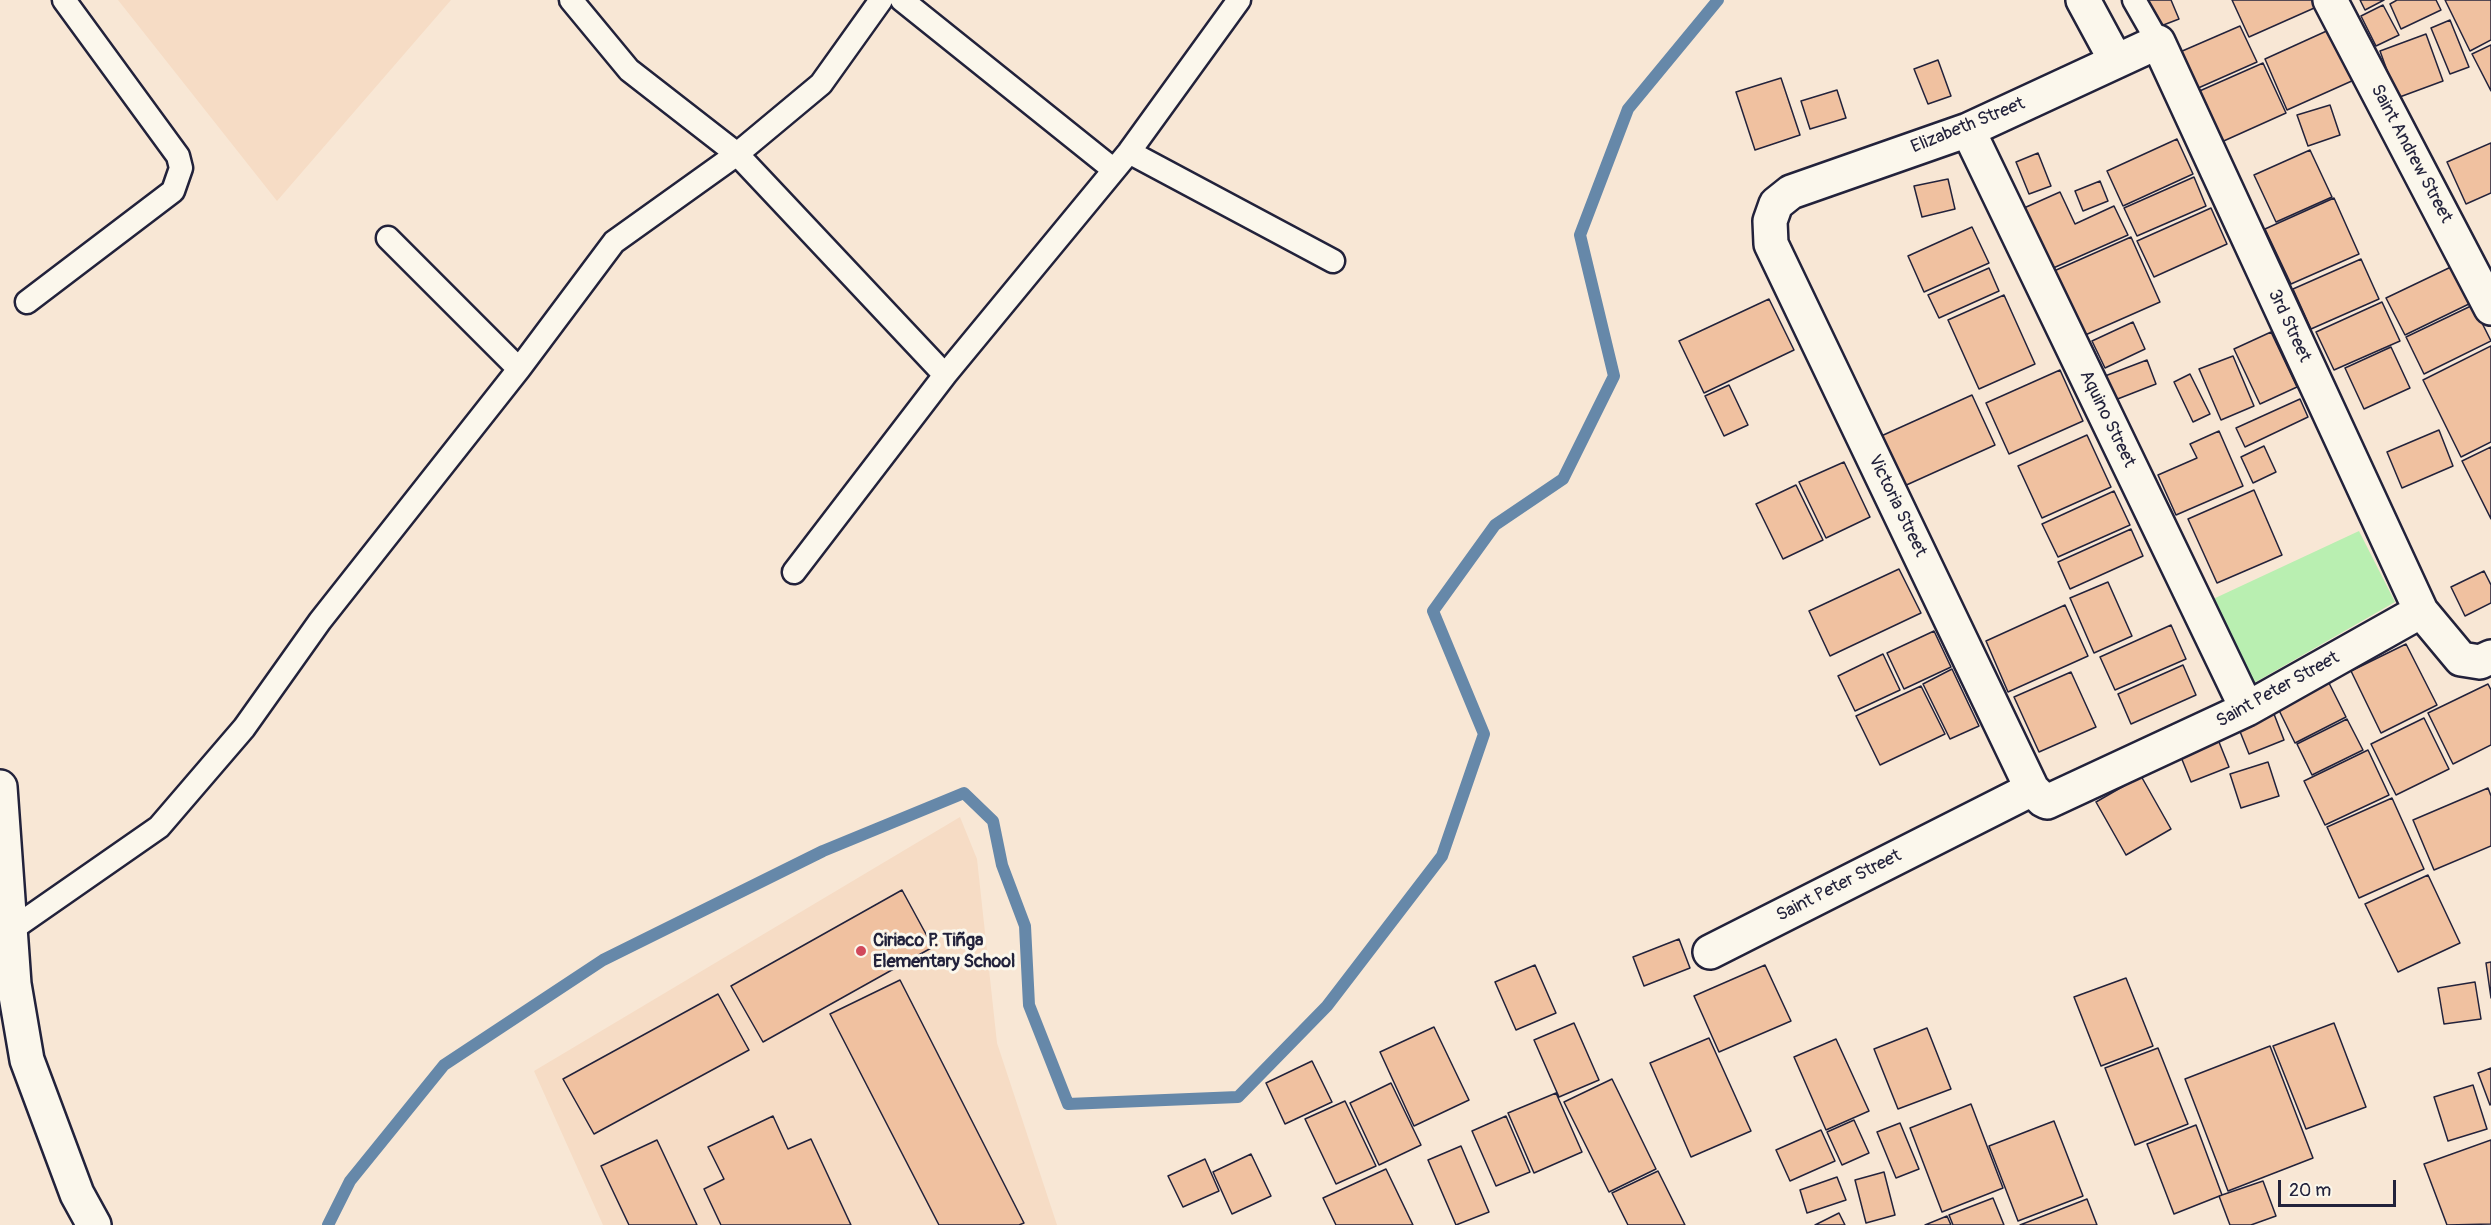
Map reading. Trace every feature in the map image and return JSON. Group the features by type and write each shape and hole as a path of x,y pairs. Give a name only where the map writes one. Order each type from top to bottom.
{"street":[{"path":"2083,0 2116,61"},
{"name":"Saint Andrew Street","path":"2330,0 2491,308"},
{"name":"Elizabeth Street","path":"1776,204 1791,192 1968,130 2158,42"},
{"name":"3rd Street","path":"2158,42 2421,611"},
{"name":"Aquino Street","path":"1968,130 2247,709"},
{"name":"Victoria Street","path":"1776,204 1770,221 1771,244 2039,795"},
{"path":"2421,611 2461,658 2469,662 2480,662 2491,657"},
{"name":"Saint Peter Street","path":"1710,951 2039,795 2247,709 2421,611"},
{"path":"0,787 6,935 27,1060 76,1194 94,1225"}],"lane":[{"path":"27,302 173,191 181,168 178,156 64,0"},
{"path":"571,0 629,70 737,154 945,375"},
{"path":"6,935 159,827 244,728 320,621 519,369 615,242 737,154 821,84 880,0"},
{"path":"902,0 1114,170"},
{"path":"794,572 945,375 1129,152 1239,0"},
{"path":"2134,0 2158,42"},
{"path":"1129,152 1333,261"},
{"path":"388,238 519,369"}],"shaded area":[{"path":"118,0 451,0 277,201"},
{"name":"Ciriaco P. Tiñga Elementary School","path":"960,817 977,859 997,1043 1057,1225 603,1225 534,1071"}],"green space":[{"path":"2359,531 2395,602 2254,683 2211,600"}],"building":[{"path":"2145,0 2171,0 2179,19 2153,29"},
{"path":"2232,0 2318,0 2321,5 2249,37"},
{"path":"2360,0 2384,0 2365,10"},
{"path":"2397,0 2436,0 2441,10 2401,29 2390,4"},
{"path":"2445,0 2491,0 2491,40 2470,51"},
{"path":"2383,5 2399,35 2376,46 2361,16"},
{"path":"2450,20 2469,67 2450,74 2431,28"},
{"path":"2240,26 2257,62 2196,89 2180,52"},
{"path":"2331,29 2354,80 2287,110 2265,59"},
{"path":"2426,34 2443,81 2397,98 2380,51"},
{"path":"2491,45 2491,91 2472,54"},
{"path":"1938,60 1951,96 1928,104 1914,69"},
{"path":"2263,63 2286,113 2217,144 2195,93"},
{"path":"1781,78 1800,135 1755,150 1736,92"},
{"path":"1837,90 1846,118 1810,129 1801,101"},
{"path":"2330,105 2340,135 2308,146 2297,115"},
{"path":"2177,139 2193,174 2123,206 2107,171"},
{"path":"2491,143 2491,193 2466,204 2447,162"},
{"path":"2310,150 2332,197 2276,222 2254,175"},
{"path":"2038,153 2051,186 2029,194 2016,162"},
{"path":"2194,177 2206,206 2137,236 2124,208"},
{"path":"1948,179 1955,209 1922,217 1914,186"},
{"path":"2100,181 2108,201 2083,211 2075,191"},
{"path":"2060,192 2075,224 2114,206 2128,235 2051,269 2024,208"},
{"path":"2334,198 2359,254 2291,284 2265,229"},
{"path":"2211,208 2227,244 2154,277 2137,241"},
{"path":"1972,227 1989,263 1924,292 1908,256"},
{"path":"2131,237 2160,302 2083,336 2054,271"},
{"path":"2361,259 2379,299 2311,329 2293,289"},
{"path":"2453,266 2471,303 2405,335 2386,298"},
{"path":"1989,268 1999,291 1939,318 1928,295"},
{"path":"2004,295 2035,364 1979,389 1948,320"},
{"path":"1769,299 1794,350 1704,393 1679,341"},
{"path":"2382,302 2400,341 2334,370 2316,332"},
{"path":"2473,305 2491,341 2424,374 2406,337"},
{"path":"2133,322 2145,349 2105,368 2092,341"},
{"path":"2271,332 2297,387 2260,404 2234,349"},
{"path":"2491,346 2491,442 2461,457 2423,380"},
{"path":"2391,347 2410,388 2364,409 2345,368"},
{"path":"2233,356 2254,406 2221,420 2199,369"},
{"path":"2147,360 2156,384 2115,400 2105,376"},
{"path":"2060,370 2083,421 2009,454 1986,403"},
{"path":"2190,374 2210,414 2193,422 2174,382"},
{"path":"1729,385 1748,425 1724,436 1705,396"},
{"path":"1972,395 1995,445 1902,487 1879,437"},
{"path":"2300,399 2308,417 2245,447 2236,428"},
{"path":"2439,430 2453,466 2402,488 2387,452"},
{"path":"2219,431 2243,486 2176,515 2158,475 2197,458 2190,444"},
{"path":"2087,435 2111,487 2042,518 2018,466"},
{"path":"2264,446 2276,472 2253,483 2241,457"},
{"path":"2491,447 2491,519 2462,461"},
{"path":"1844,462 1870,517 1826,538 1799,482"},
{"path":"1796,485 1823,540 1783,559 1756,504"},
{"path":"2254,490 2282,555 2217,583 2188,519"},
{"path":"2114,491 2130,525 2058,557 2042,524"},
{"path":"2131,529 2143,556 2070,589 2058,562"},
{"path":"1899,569 1921,613 1830,656 1809,611"},
{"path":"2484,571 2491,585 2491,603 2465,616 2451,587"},
{"path":"2108,582 2132,636 2094,653 2070,598"},
{"path":"2065,605 2088,656 2008,692 1986,641"},
{"path":"2171,625 2186,659 2115,690 2100,657"},
{"path":"1934,631 1951,667 1904,689 1887,653"},
{"path":"2406,644 2437,705 2381,733 2351,671"},
{"path":"1883,654 1900,690 1855,711 1838,676"},
{"path":"2183,665 2196,695 2131,724 2118,694"},
{"path":"1952,669 1979,726 1950,739 1923,684"},
{"path":"2071,672 2096,727 2039,752 2014,697"},
{"path":"2325,675 2346,717 2295,743 2274,700"},
{"path":"2488,684 2491,690 2491,745 2453,764 2428,713"},
{"path":"1921,686 1945,734 1880,765 1856,716"},
{"path":"2274,714 2284,740 2249,754 2239,729"},
{"path":"2424,718 2449,769 2396,795 2371,744"},
{"path":"2347,719 2363,750 2312,775 2297,744"},
{"path":"2217,737 2229,767 2191,782 2179,752"},
{"path":"2368,750 2389,795 2325,825 2304,781"},
{"path":"2268,762 2279,796 2241,808 2230,774"},
{"path":"2141,776 2171,829 2126,855 2096,802"},
{"path":"2488,788 2491,796 2491,846 2434,870 2413,820"},
{"path":"2392,798 2424,869 2359,898 2327,827"},
{"path":"2428,875 2460,943 2398,972 2365,904"},
{"path":"902,890 933,947 763,1042 731,986"},
{"path":"1679,939 1690,968 1644,986 1633,957"},
{"path":"2491,962 2491,998 2486,963"},
{"path":"1535,965 1556,1013 1516,1030 1495,982"},
{"path":"1765,965 1791,1021 1719,1052 1694,996"},
{"path":"2126,978 2153,1046 2101,1066 2074,997"},
{"path":"900,980 1024,1223 1019,1225 939,1225 830,1014"},
{"path":"2475,982 2481,1019 2444,1024 2438,988"},
{"path":"718,994 749,1050 594,1134 563,1079"},
{"path":"1574,1023 1599,1080 1559,1097 1534,1040"},
{"path":"2334,1023 2366,1107 2306,1129 2273,1046"},
{"path":"1434,1027 1469,1100 1414,1126 1380,1052"},
{"path":"1927,1028 1951,1089 1898,1109 1874,1049"},
{"path":"1709,1038 1751,1131 1691,1157 1650,1063"},
{"path":"1836,1039 1869,1111 1826,1130 1794,1057"},
{"path":"2270,1046 2313,1158 2228,1191 2185,1079"},
{"path":"2158,1048 2188,1124 2135,1145 2105,1068"},
{"path":"1312,1061 1332,1102 1285,1124 1266,1083"},
{"path":"2491,1068 2491,1104 2490,1105 2478,1073"},
{"path":"1612,1079 1656,1169 1609,1192 1564,1102"},
{"path":"1391,1083 1421,1145 1379,1165 1350,1103"},
{"path":"2473,1085 2487,1129 2448,1141 2434,1097"},
{"path":"1556,1093 1582,1152 1534,1173 1508,1113"},
{"path":"1345,1101 1376,1166 1336,1184 1305,1119"},
{"path":"1971,1104 2003,1188 1942,1212 1910,1128"},
{"path":"773,1116 788,1149 811,1139 851,1225 721,1225 704,1189 724,1179 708,1147"},
{"path":"1506,1116 1530,1172 1496,1186 1472,1131"},
{"path":"1854,1120 1869,1153 1842,1165 1827,1132"},
{"path":"2054,1121 2083,1196 2018,1221 1989,1146"},
{"path":"1900,1123 1919,1169 1896,1178 1877,1132"},
{"path":"2196,1125 2222,1195 2174,1214 2147,1144"},
{"path":"1821,1130 1835,1161 1790,1181 1776,1150"},
{"path":"657,1140 697,1225 629,1225 601,1166"},
{"path":"2491,1140 2491,1224 2447,1225 2424,1164"},
{"path":"1461,1146 1489,1212 1456,1225 1428,1160"},
{"path":"1251,1154 1271,1196 1232,1214 1213,1172"},
{"path":"1205,1159 1219,1191 1183,1207 1168,1176"},
{"path":"1386,1169 1413,1225 1336,1225 1323,1198"},
{"path":"1658,1171 1685,1225 1628,1225 1612,1193"},
{"path":"1884,1172 1895,1215 1866,1223 1855,1180"},
{"path":"1837,1177 1846,1200 1807,1213 1800,1190"},
{"path":"2263,1181 2276,1216 2251,1225 2230,1225 2219,1196"},
{"path":"1993,1198 2004,1225 1953,1225 1949,1215"},
{"path":"2087,1199 2097,1225 2020,1225"},
{"path":"1839,1213 1845,1225 1815,1225"},
{"path":"1947,1216 1951,1225 1925,1225"}],"waterway":[{"path":"328,1225 350,1181 444,1065 603,960 823,851 964,793 993,821 1002,865 1025,926 1029,1005 1068,1104 1238,1097 1327,1006 1442,856 1484,734 1433,611 1495,525 1563,479 1614,376 1580,235 1628,109 1718,0"}],"place":[{"name":"Ciriaco P. Tiñga Elementary School","path":"861,951"}]}
